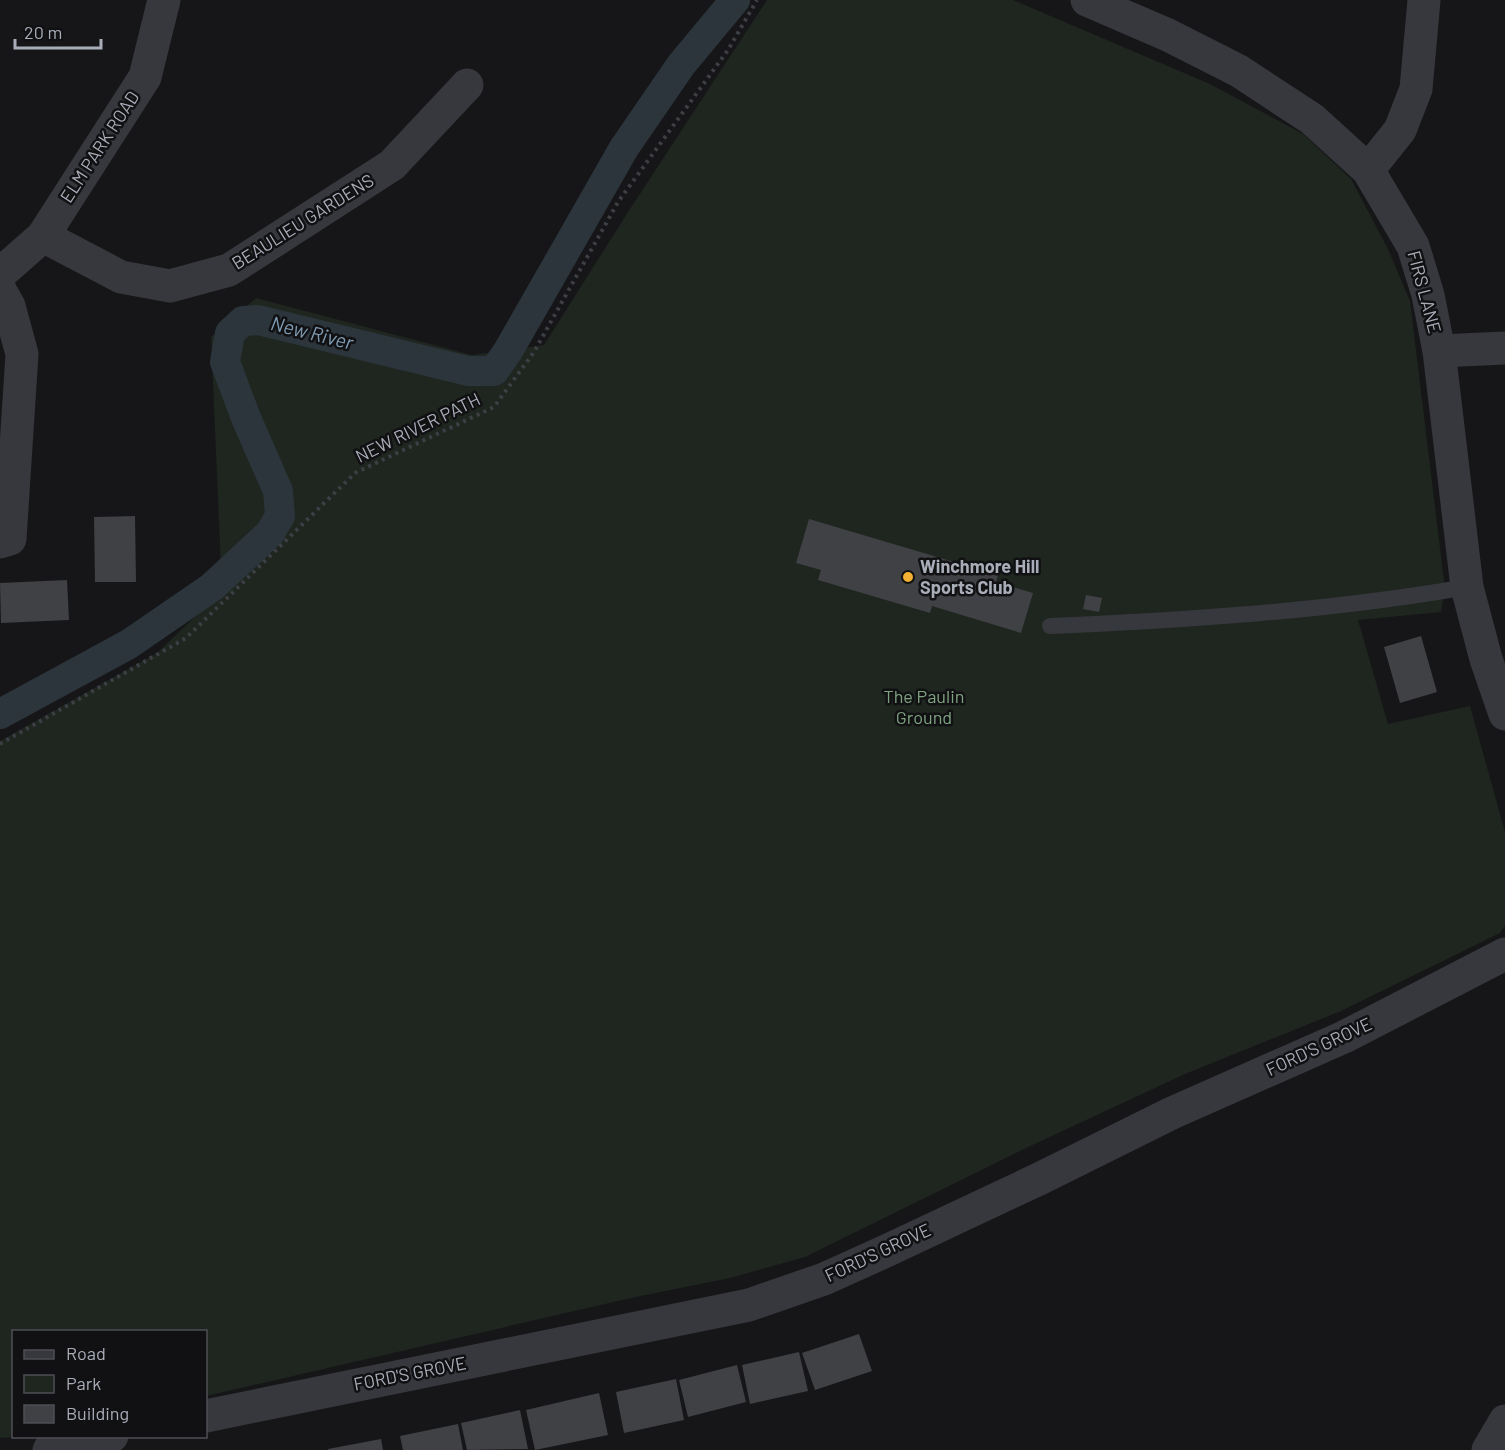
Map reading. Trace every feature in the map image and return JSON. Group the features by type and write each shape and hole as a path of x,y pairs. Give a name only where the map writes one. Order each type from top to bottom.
{"street":[{"name":"ELM PARK ROAD","path":"0,274 43,236 145,77 164,0"},
{"name":"FIRS LANE","path":"1087,0 1168,35 1239,71 1311,119 1368,170 1413,246 1428,295 1439,351 1467,587 1486,659 1505,714"},
{"path":"1368,170 1400,130 1416,89 1424,0"},
{"name":"BEAULIEU GARDENS","path":"43,236 121,277 170,286 229,270 392,165 467,86"},
{"path":"0,290 9,306 22,354 10,539 0,542"},
{"path":"1439,351 1505,348"},
{"name":"FORD'S GROVE","path":"207,1416 749,1305 824,1279 1040,1179 1172,1113 1344,1037 1505,954"},
{"path":"1488,1450 1505,1421"},
{"path":"50,1450 107,1438"}],"lane":[{"path":"1050,626 1184,620 1284,611 1467,587"}],"path":[{"name":"NEW RIVER PATH","path":"0,744 186,638 355,473 494,407 534,352 618,202 728,50 757,0"}],"green space":[{"name":"The Paulin Ground","path":"767,0 1013,0 1210,84 1303,134 1351,179 1388,249 1410,301 1445,589 1441,612 1358,620 1388,724 1470,706 1505,832 1505,926 1500,933 1341,1011 1185,1074 1024,1149 805,1257 730,1278 631,1298 207,1396 207,1330 12,1330 12,1437 0,1438 0,741 157,653 222,591 211,337 256,298 472,355 544,345"}],"building":[{"path":"135,516 136,582 95,582 94,517"},
{"name":"Winchmore Hill Sports Club","path":"809,519 998,575 996,582 1033,593 1021,633 932,606 930,613 818,580 821,570 796,563"},
{"path":"67,580 69,620 1,623 0,583"},
{"path":"1086,595 1102,598 1099,612 1083,609"},
{"path":"1421,636 1437,692 1400,703 1384,647"},
{"path":"859,1334 872,1371 815,1390 802,1353"},
{"path":"799,1352 808,1391 750,1404 742,1365"},
{"path":"737,1365 746,1402 688,1417 679,1380"},
{"path":"676,1379 684,1420 624,1433 616,1392"},
{"path":"599,1393 608,1435 535,1450 526,1410"},
{"path":"520,1410 528,1449 467,1450 461,1423"},
{"path":"458,1424 463,1450 403,1450 400,1436"},
{"path":"381,1439 383,1450 328,1450 328,1449"}],"waterway":[{"name":"New River","path":"0,714 129,644 212,587 270,533 280,516 278,491 246,418 225,362 230,333 243,321 258,320 468,371 494,371 508,351 624,148 681,65 735,0"}],"place":[{"name":"Winchmore Hill Sports Club","path":"908,577"}]}
